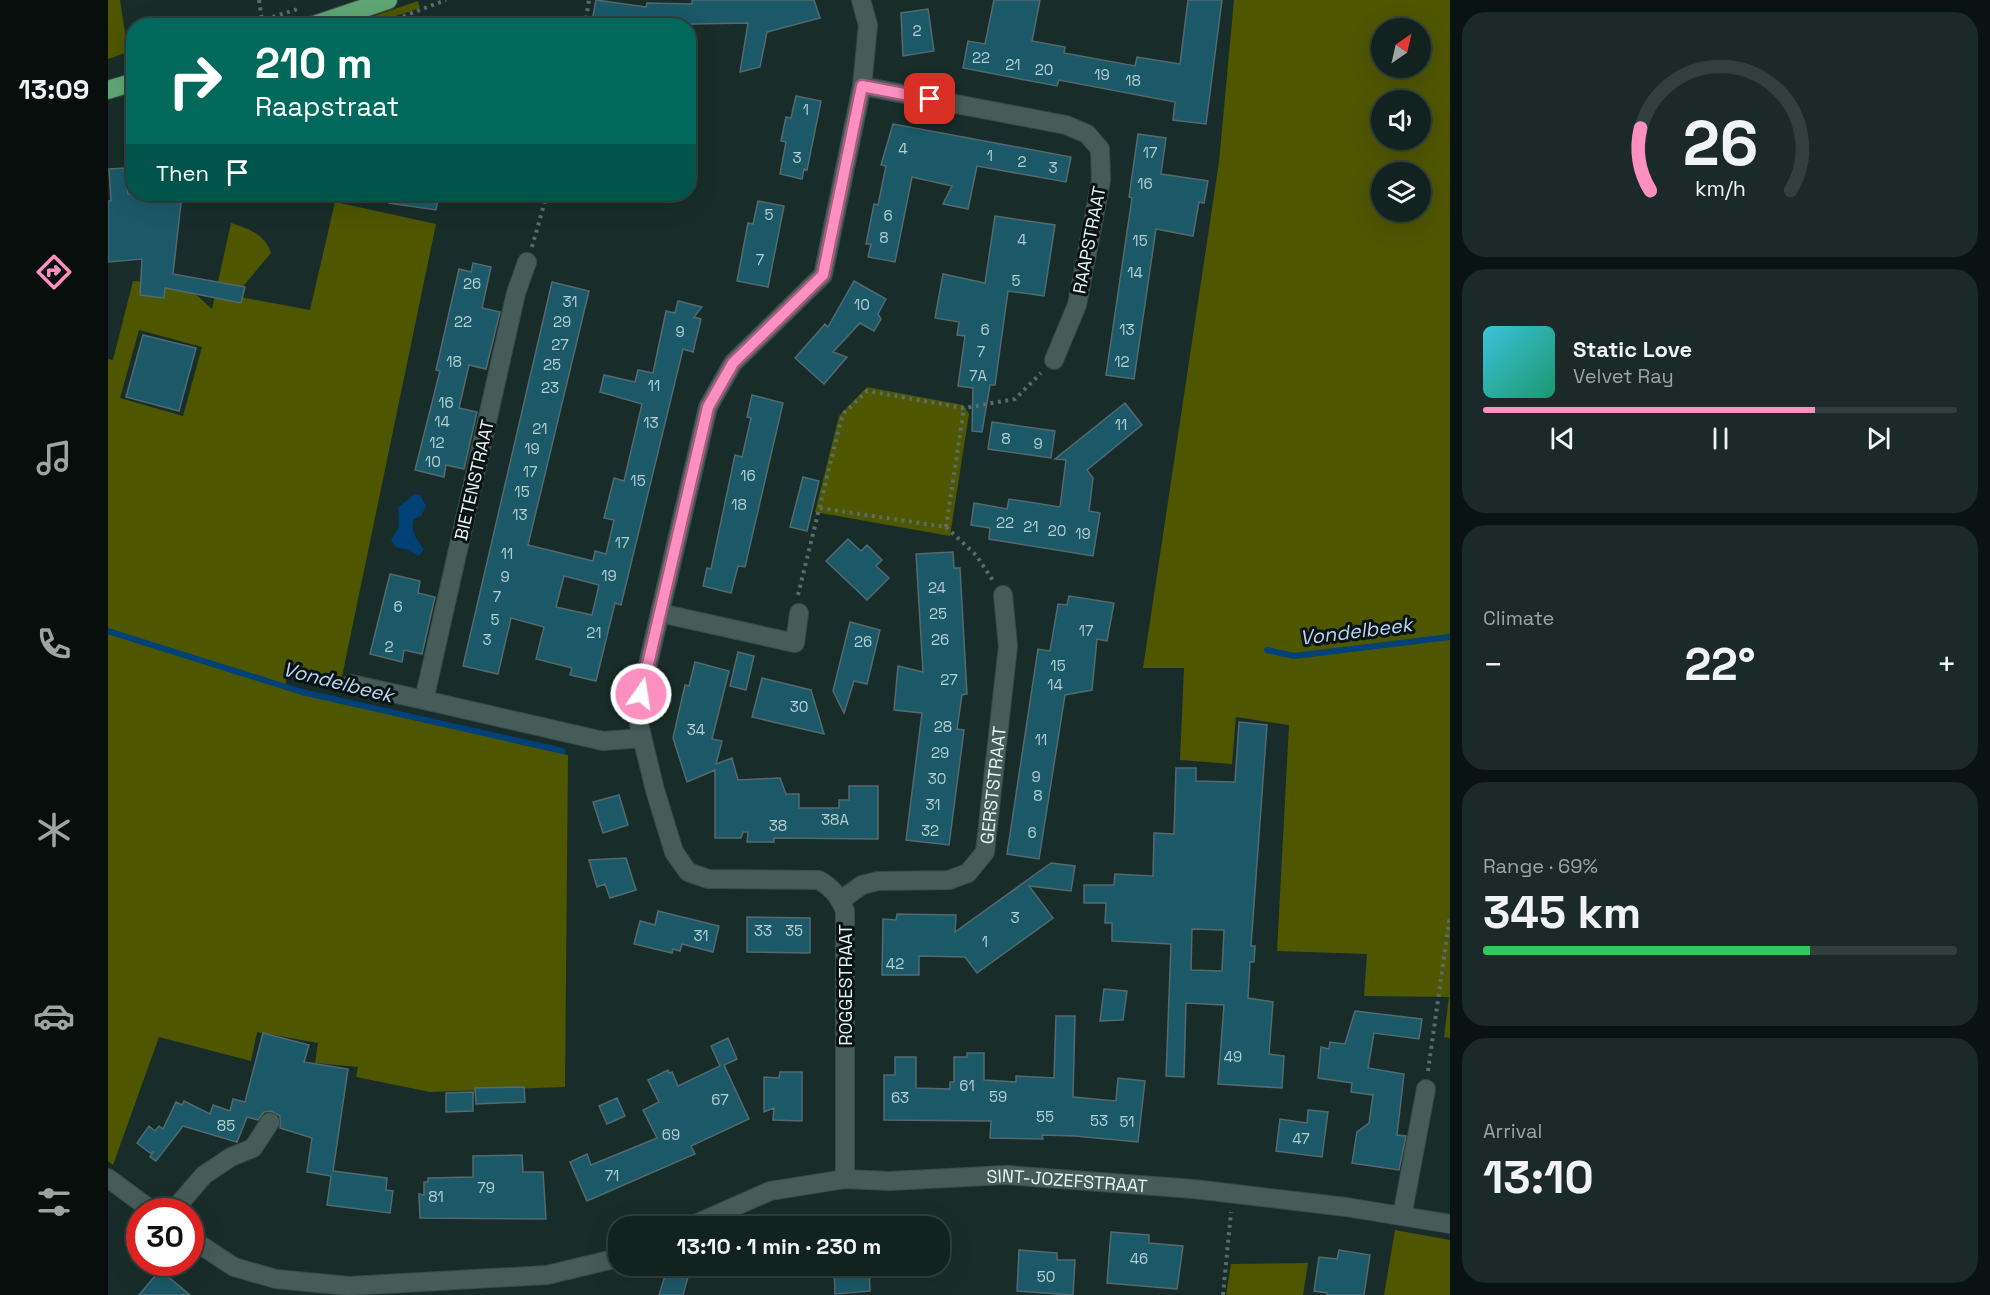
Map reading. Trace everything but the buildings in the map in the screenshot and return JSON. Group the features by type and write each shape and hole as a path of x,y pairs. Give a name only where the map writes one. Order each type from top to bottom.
{"main road":[{"path":"335,18 388,0"},
{"path":"108,90 126,84"}],"street":[{"name":"ROGGESTRAAT","path":"844,1179 845,911 841,900 832,888 819,880 708,879 688,872 674,852 638,720 641,694 708,407 733,363 823,275 862,86 868,25 861,0"},
{"name":"RAAPSTRAAT","path":"862,86 1066,125 1087,134 1100,149 1101,180 1077,305 1054,360"},
{"name":"BIETENSTRAAT","path":"424,700 516,293 527,262"},
{"name":"GERSTSTRAAT","path":"841,900 862,885 878,880 949,880 968,873 985,852 1008,646 1003,595"},
{"path":"660,614 795,643 800,613"},
{"path":"351,684 603,741 642,738"},
{"path":"1402,1216 1426,1089"},
{"path":"184,1198 204,1175 231,1157 253,1148 270,1122"},
{"name":"SINT-JOZEFSTRAAT","path":"714,1216 770,1191 844,1179 889,1181 1006,1175 1233,1194 1450,1224"},
{"path":"108,1178 135,1198"},
{"path":"204,1247 234,1267 276,1279 349,1286 547,1275 608,1260"}],"path":[{"path":"259,0 262,18"},
{"path":"397,18 446,0"},
{"path":"586,18 589,0"},
{"path":"276,18 305,7"},
{"path":"527,262 545,201"},
{"path":"800,613 797,599 800,583 844,413 867,391 964,408 1015,399 1054,360"},
{"path":"946,527 964,408"},
{"path":"820,508 946,527 976,555 1003,595"},
{"path":"1426,1089 1450,915"},
{"path":"1223,1295 1233,1194"}],"green space":[{"path":"108,0 120,0 126,53 108,59"},
{"path":"1234,0 1450,0 1450,1038 1444,1037 1449,997 1364,996 1367,954 1277,951 1289,725 1236,717 1232,764 1180,760 1184,668 1143,668 1219,162"},
{"path":"418,1 420,8 389,18 368,18"},
{"path":"335,202 436,224 339,691 287,677 285,686 568,755 565,1087 430,1092 356,1077 358,1067 315,1063 318,1043 257,1032 251,1061 159,1037 113,1165 108,1161 108,359 113,360 133,281 161,283 190,289 212,309 231,223 250,230 260,237 265,241 271,253 235,296 310,310","holes":["139,330 202,347 183,416 120,398"]},
{"path":"867,387 963,405 969,414 950,536 815,512 839,416"},
{"path":"1395,1230 1450,1240 1450,1295 1384,1295"},
{"path":"1308,1263 1303,1295 1226,1295 1231,1264"}],"water":[{"path":"414,494 420,495 426,506 421,516 414,519 413,524 415,536 424,550 418,556 409,550 396,547 391,540 399,527 398,508"}],"waterway":[{"name":"Vondelbeek","path":"108,631 302,692 563,751"},
{"name":"Vondelbeek","path":"1267,650 1294,656 1450,637"}],"route":[{"path":"641,694 708,407 733,363 823,275 862,86 930,99"}]}
